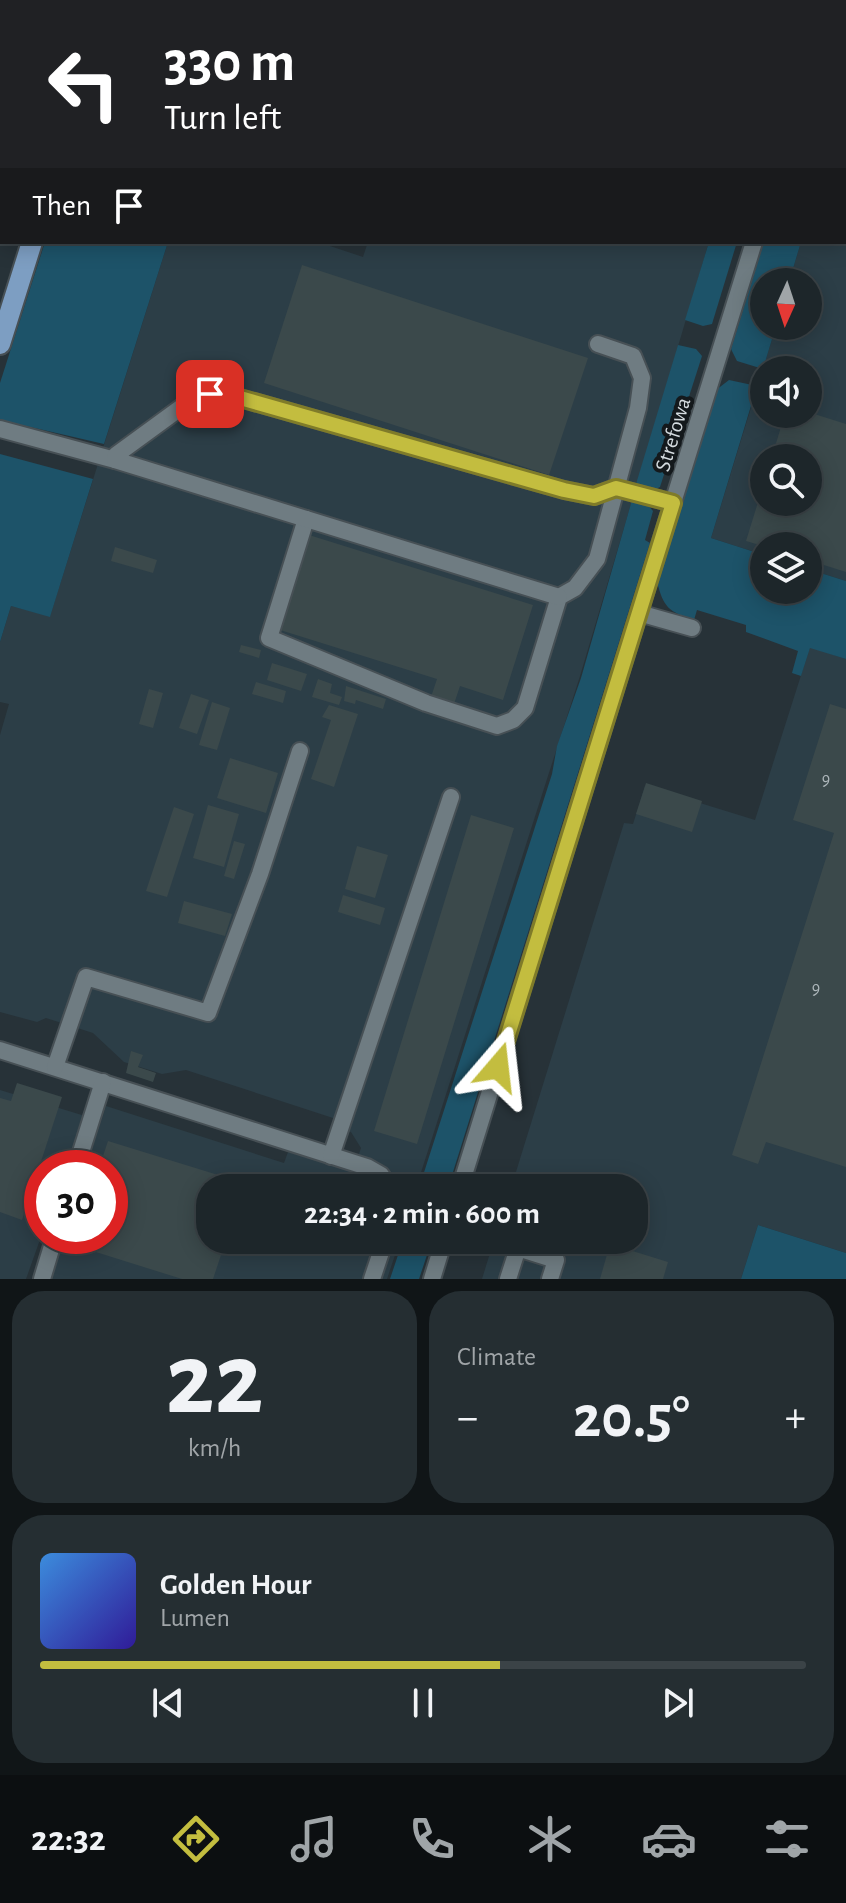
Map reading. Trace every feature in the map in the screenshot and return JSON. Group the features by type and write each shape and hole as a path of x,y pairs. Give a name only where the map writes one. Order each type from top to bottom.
{"main road":[{"path":"0,344 31,244"}],"street":[{"name":"Strefowa","path":"464,1174 753,244"},
{"path":"306,519 269,638 426,703 497,726 513,720 525,708 559,597 575,588 597,559 638,408 642,378 633,356 598,344"},
{"path":"115,460 116,455 194,398 226,394 564,490 594,496 616,488 673,503"},
{"path":"0,429 115,460 559,597"},
{"path":"639,613 692,628"},
{"path":"55,1067 86,977 208,1013 260,874 300,751"},
{"path":"331,1156 451,797"},
{"path":"0,1050 367,1167 379,1174"},
{"path":"82,1150 103,1082"},
{"path":"42,1279 50,1254"},
{"path":"372,1279 380,1254"},
{"path":"432,1279 440,1254"},
{"path":"508,1279 516,1254"},
{"path":"537,1254 556,1260 550,1279"}],"shaded area":[{"path":"44,244 167,244 104,444 0,420 0,383"},
{"path":"167,244 324,244 363,257 367,244 708,244 580,676 420,1174 196,1174 196,1254 395,1254 387,1279 51,1279 59,1254 128,1254 128,1150 92,1150 106,1106 284,1163 288,1152 353,1171 361,1148 351,1132 338,1128 333,1118 186,1070 162,1074 124,1062 93,1033 46,1018 37,1022 0,1012 0,735 9,704 0,702 0,642 11,606 50,616"},
{"path":"708,244 736,244 712,324 703,326 685,320"},
{"path":"763,244 800,244 793,268 756,268"},
{"path":"800,244 846,244 846,581 822,573 822,532 750,532 750,551 711,538 750,411 750,428 822,428 822,356 767,356 772,340 822,340 822,268 793,268"},
{"path":"750,287 750,340 772,340 767,356 750,356 750,365 737,361 731,349"},
{"path":"678,345 696,349 702,356 660,487 656,489 636,484"},
{"path":"729,380 750,384 750,409 711,538 750,551 750,604 822,604 822,573 846,581 846,659 810,648 801,676 792,673 798,651 746,632 746,625 697,610 694,620 678,614 662,598 657,582 716,390"},
{"path":"0,454 93,479 50,617 11,606 0,642"},
{"path":"632,500 647,504 653,511 645,540 650,543 452,1174 423,1174 552,774 557,746 581,678"},
{"path":"810,647 846,659 846,1253 758,1225 741,1279 482,1279 490,1254 648,1254 648,1174 515,1174 624,823 633,824 645,786 755,820"},
{"path":"0,1090 85,1116 73,1150 24,1150 24,1254 35,1254 26,1279 0,1279"},
{"path":"758,1225 846,1253 846,1279 741,1279"},
{"path":"398,1254 427,1254 419,1279 390,1279"}],"building":[{"path":"302,265 588,358 549,475 264,383"},
{"path":"822,416 846,424 846,572 822,564 822,532 750,532 750,542 746,541 754,516 822,516 822,444 776,444 781,428 822,428"},
{"path":"309,535 533,605 503,700 460,686 454,704 431,697 437,679 280,630"},
{"path":"115,547 157,560 153,573 111,561"},
{"path":"241,645 261,650 259,658 239,652"},
{"path":"272,663 307,674 301,691 267,680"},
{"path":"318,679 332,684 330,693 342,697 339,705 312,697"},
{"path":"256,682 286,691 283,703 252,694"},
{"path":"346,686 386,699 383,709 356,700 355,704 344,701"},
{"path":"149,689 163,693 153,728 139,724"},
{"path":"191,694 209,700 197,734 179,728"},
{"path":"212,702 230,708 217,750 199,745"},
{"path":"830,704 846,709 846,1167 766,1142 758,1164 732,1155 834,833 793,820"},
{"path":"329,705 358,714 334,787 311,779 331,720 322,717"},
{"path":"230,758 278,773 266,813 217,798"},
{"path":"646,783 702,801 692,832 636,814"},
{"path":"208,805 239,814 224,867 193,858"},
{"path":"174,807 194,814 167,897 146,891"},
{"path":"471,815 514,828 417,1144 374,1131"},
{"path":"234,841 245,844 234,879 224,876"},
{"path":"357,846 388,855 375,898 345,889"},
{"path":"343,895 385,908 380,925 338,912"},
{"path":"184,901 232,914 225,936 178,923"},
{"path":"131,1051 143,1055 138,1067 156,1073 153,1082 126,1073"},
{"path":"17,1083 62,1097 45,1150 24,1150 22,1220 0,1212 0,1098 11,1101"},
{"path":"108,1141 215,1174 196,1174 196,1254 221,1254 213,1279 182,1279 102,1254 128,1254 128,1150 105,1150"},
{"path":"607,1254 642,1254 668,1262 663,1279 600,1279"}],"route":[{"path":"210,394 226,394 564,490 594,496 616,488 673,503 498,1067"}]}
